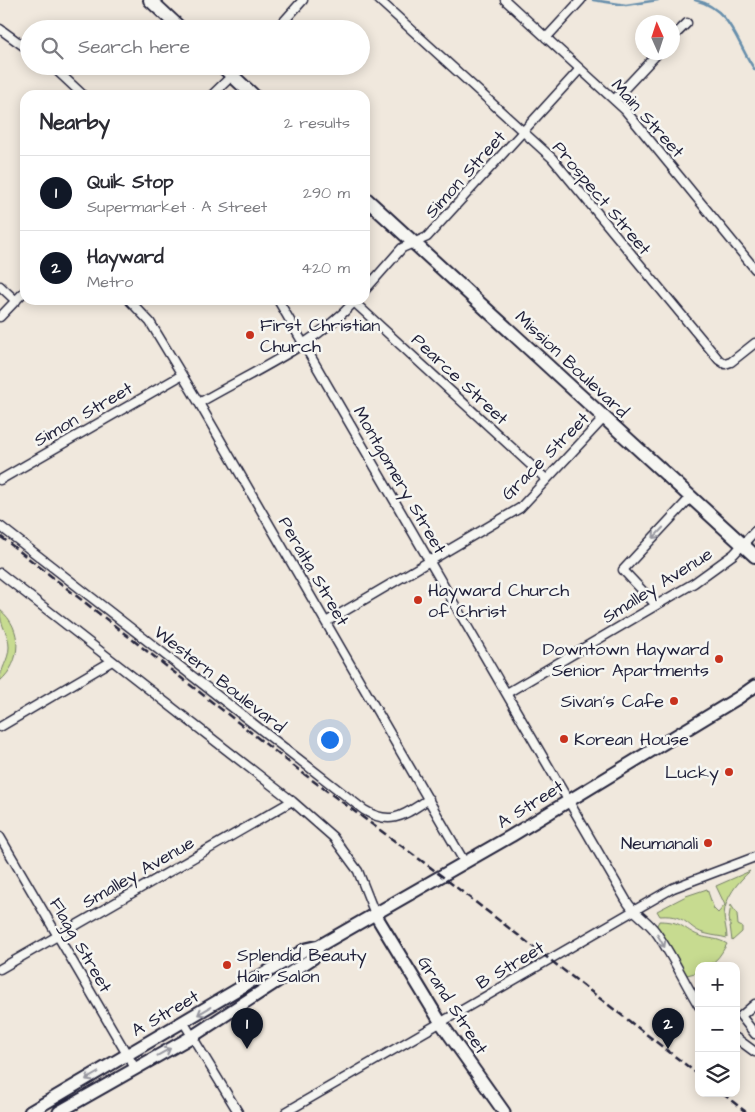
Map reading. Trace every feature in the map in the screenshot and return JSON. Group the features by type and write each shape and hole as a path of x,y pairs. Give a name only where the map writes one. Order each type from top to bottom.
{"main road":[{"path":"150,0 171,20"},
{"path":"232,75 248,90"},
{"name":"Mission Boulevard","path":"370,203 755,556"},
{"name":"A Street","path":"30,1112 184,1023 306,949 319,946 465,863 732,702 755,686"},
{"name":"Grand Street","path":"375,914 441,1023 504,1112"},
{"name":"A Street","path":"59,1112 193,1036 313,958 319,946"}],"street":[{"path":"285,20 303,0"},
{"name":"Prospect Street","path":"379,0 522,133 552,158 719,360 725,364 731,362 755,343"},
{"name":"Main Street","path":"505,0 614,100 755,269"},
{"path":"546,38 581,0"},
{"path":"680,30 687,23"},
{"path":"0,29 20,43"},
{"path":"614,100 652,60"},
{"name":"Simon Street","path":"370,284 402,248 427,237 580,69"},
{"path":"62,75 78,90"},
{"path":"217,90 232,75"},
{"path":"0,286 16,301"},
{"path":"0,317 20,297"},
{"name":"Peralta Street","path":"134,305 150,322 199,403 465,863"},
{"name":"Montgomery Street","path":"281,305 632,911 643,918 656,933 695,999"},
{"path":"199,403 303,343 336,321 351,305"},
{"name":"Pearce Street","path":"359,305 546,479"},
{"name":"Simon Street","path":"0,480 182,375"},
{"name":"Grace Street","path":"326,622 514,511 604,418"},
{"path":"656,605 623,570 691,497"},
{"name":"Western Boulevard","path":"0,526 364,810 379,818 394,819 429,799"},
{"name":"Smalley Avenue","path":"507,694 702,578 732,555 755,531"},
{"path":"0,573 292,801 333,837 358,871 375,914"},
{"path":"0,727 112,661"},
{"name":"Smalley Avenue","path":"0,969 292,801"},
{"name":"Flagg Street","path":"0,837 135,1068"},
{"name":"B Street","path":"286,1112 673,888 755,857"},
{"path":"755,1004 740,1016 755,1034"},
{"path":"184,1023 238,1112"},
{"path":"740,1041 755,1052"}],"green space":[{"path":"0,610 8,617 13,626 17,645 13,664 0,681 9,647 8,637 1,621"},
{"path":"750,871 737,885 727,902 724,915 727,938 700,932 677,917 660,916 657,911 686,896 707,889 714,909 718,913 725,905 716,886"},
{"path":"731,905 737,914 738,925 742,927 742,932 732,941 729,917"},
{"path":"659,921 673,922 700,936 727,944 719,957 713,962 695,962 695,973 687,975 656,927"}],"waterway":[{"path":"593,0 626,5 658,0"},
{"path":"695,0 707,4 725,19 755,70"}],"railway":[{"path":"0,536 304,774 430,867 695,1072"},
{"path":"727,1097 746,1112"}],"place":[{"name":"First Christian Church","path":"250,335"},
{"name":"Hayward Church of Christ","path":"418,600"},
{"name":"Downtown Hayward Senior Apartments","path":"719,659"},
{"name":"Sivan's Cafe","path":"674,701"},
{"name":"Korean House","path":"564,739"},
{"name":"Lucky","path":"729,772"},
{"name":"Neumanali","path":"708,843"},
{"name":"Splendid Beauty Hair Salon","path":"227,965"},
{"name":"Quik Stop","path":"247,1049"},
{"name":"Hayward","path":"668,1049"}]}
